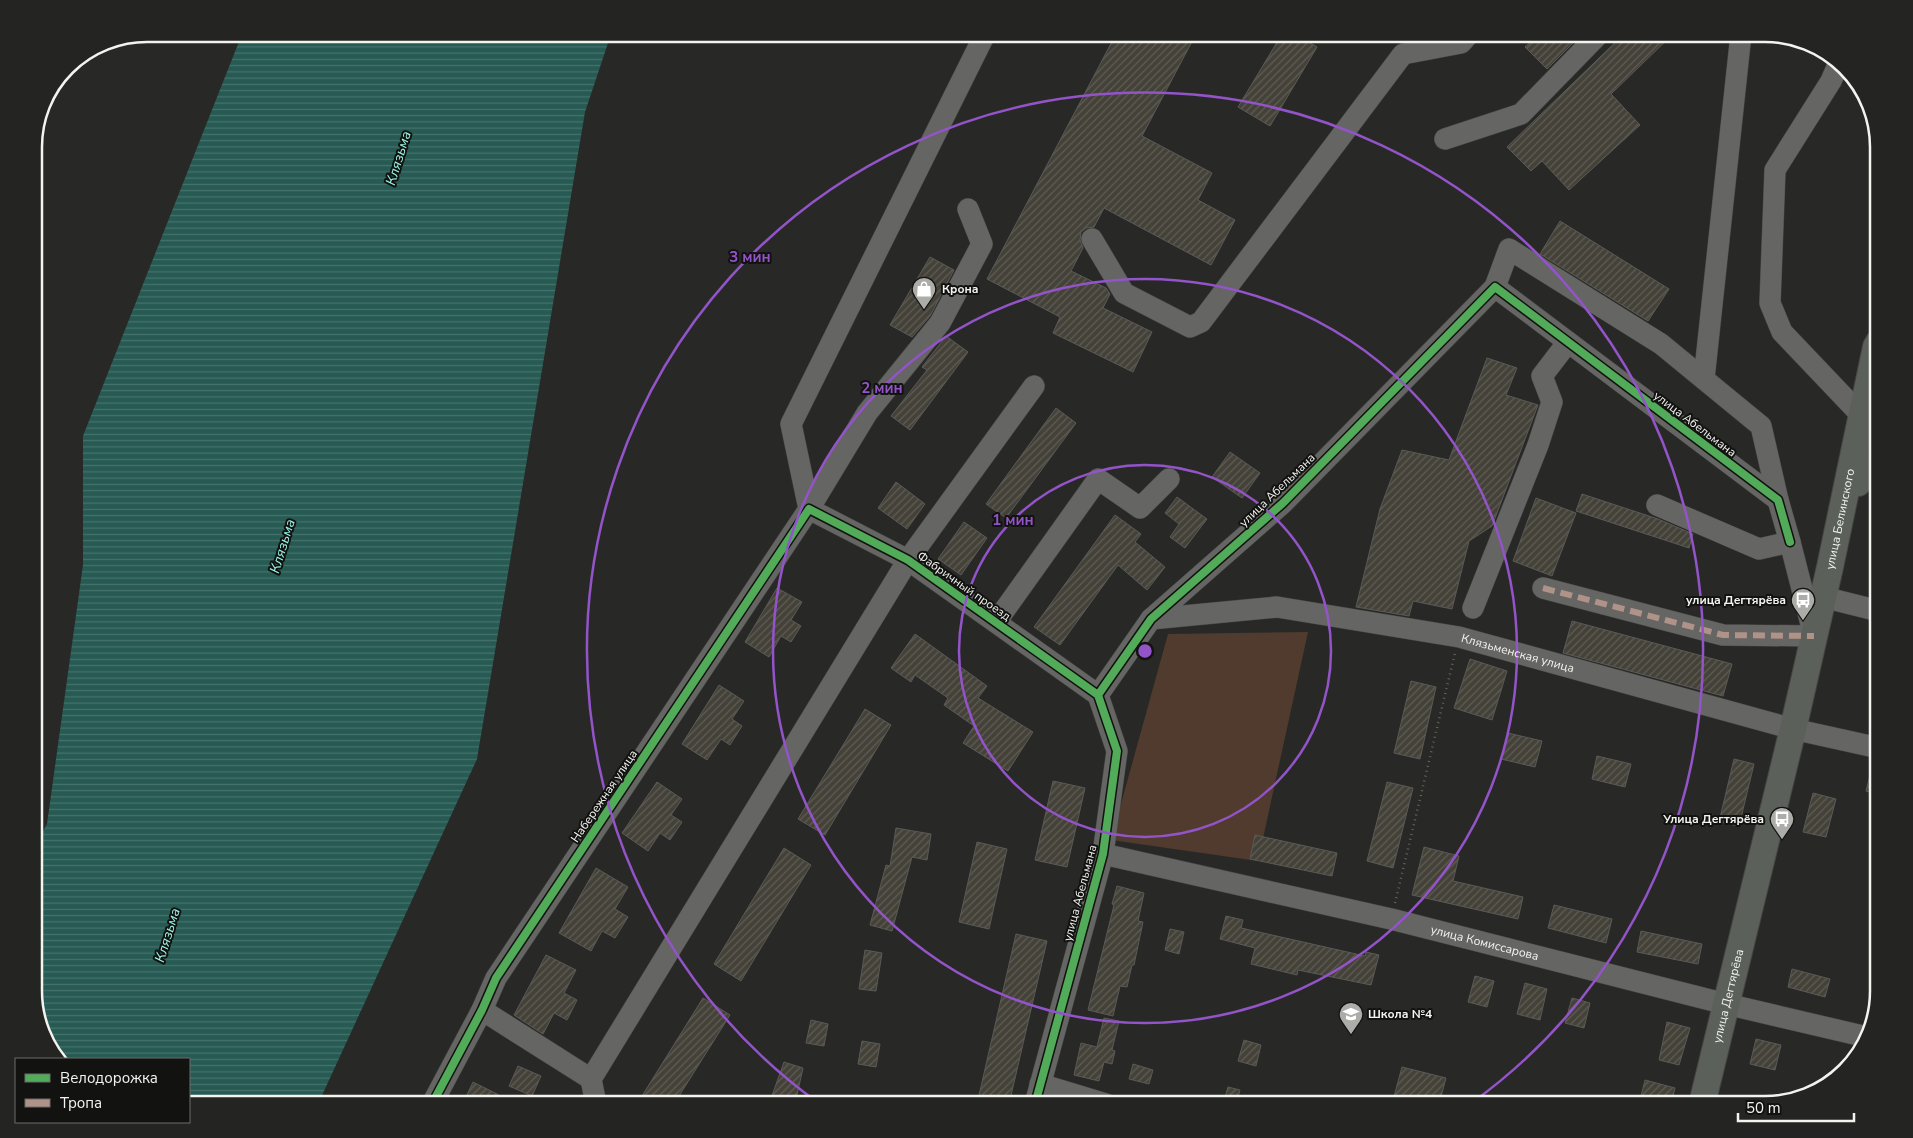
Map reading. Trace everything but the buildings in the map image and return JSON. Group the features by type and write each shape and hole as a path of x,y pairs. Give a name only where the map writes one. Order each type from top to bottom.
{"main road":[{"name":"улица Белинского","path":"1830,566 1861,415 1870,382"},
{"name":"улица Белинского","path":"1830,566 1867,456 1870,453"},
{"name":"улица Дегтярёва","path":"1704,1096 1793,729 1830,566"}],"street":[{"path":"809,509 791,424 981,42"},
{"path":"1092,239 1124,293 1190,327 1200,322 1403,54 1462,42"},
{"path":"1445,139 1521,114 1591,42"},
{"path":"1704,379 1740,42"},
{"path":"1836,70 1831,82 1775,170 1770,303 1782,332 1861,415"},
{"name":"Набережная улица","path":"436,1096 482,1010 496,978 809,509 867,413 940,323 982,244 968,209"},
{"path":"1495,287 1509,249 1661,344 1761,426 1778,500 1814,636 1723,635 1543,588"},
{"name":"улица Абельмана","path":"1037,1094 1103,854 1118,751 1098,695 1151,619 1283,503 1495,287 1778,500"},
{"path":"1473,608 1538,445 1552,402 1542,376 1568,342"},
{"path":"594,1096 591,1078 908,560 1034,386"},
{"path":"996,622 1098,479 1140,508 1169,479"},
{"path":"1657,505 1759,549 1790,542"},
{"name":"Фабричный проезд","path":"809,509 908,560 1098,695"},
{"path":"1823,597 1870,609"},
{"name":"Клязьменская улица","path":"1151,619 1277,607 1459,637 1793,729 1870,746"},
{"name":"улица Комиссарова","path":"1103,854 1391,919 1726,1004 1860,1035"},
{"path":"482,1010 591,1078"},
{"path":"1037,1094 1051,1096"}],"path":[{"path":"1391,919 1459,637"}],"shaded area":[{"path":"1308,632 1258,861 1111,840 1168,634"}],"water":[{"name":"Клязьма","path":"238,43 608,43 585,112 477,759 322,1096 190,1096 190,1058 67,1058 53,1037 48,1024 43,997 43,831 47,824 83,565 83,436"}],"marked path":[{"path":"1543,588 1723,635 1814,636"}],"cycle path":[{"path":"1037,1096 1103,854 1117,751 1098,695 1151,619 1283,503 1495,287 1778,500 1790,542"},
{"path":"436,1096 482,1010 496,978 809,509 908,560 1098,695"}],"place":[{"name":"Крона","path":"924,310"},
{"name":"улица Дегтярёва","path":"1803,621"},
{"name":"Улица Дегтярёва","path":"1782,840"},
{"name":"Школа №4","path":"1351,1035"}]}
